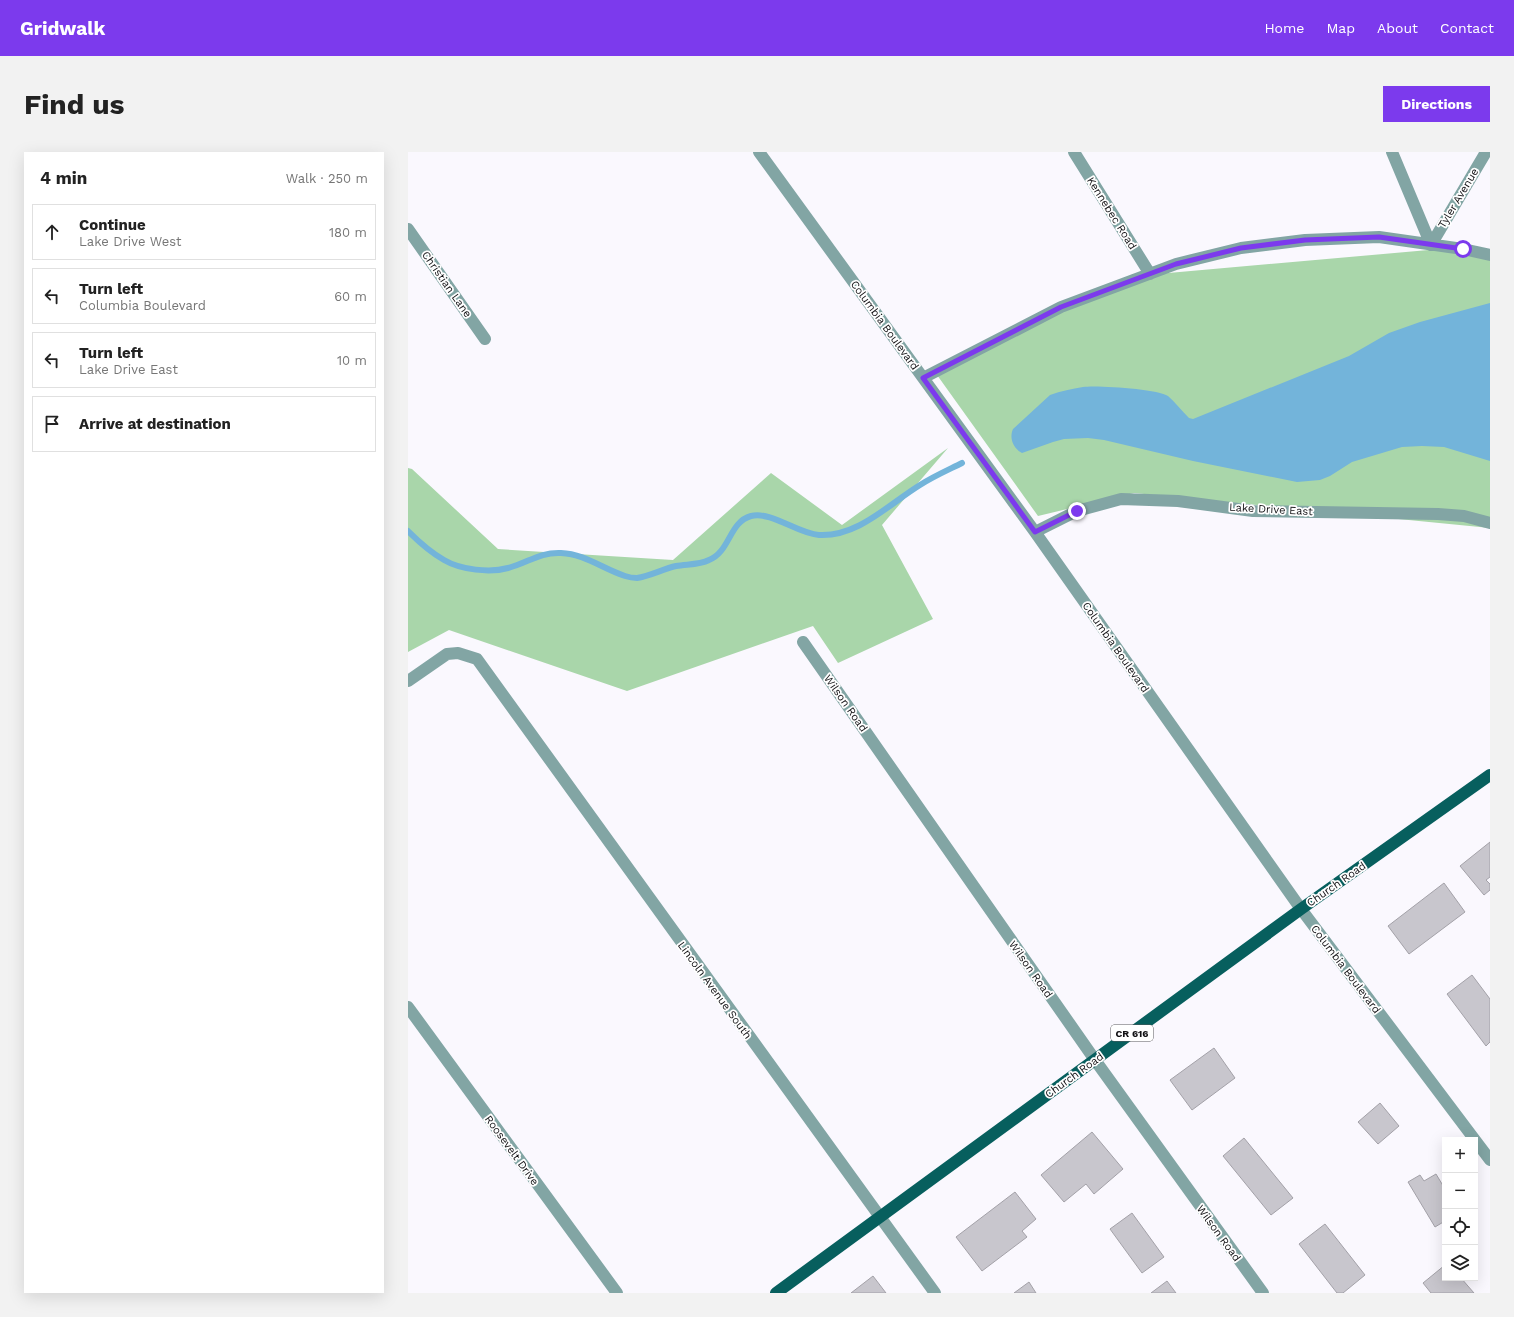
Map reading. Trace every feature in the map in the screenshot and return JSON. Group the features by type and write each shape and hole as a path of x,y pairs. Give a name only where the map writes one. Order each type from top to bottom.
{"main road":[{"name":"Church Road","path":"776,1293 1301,909 1490,775"}],"street":[{"name":"Columbia Boulevard","path":"759,152 1035,532 1301,909 1473,1137"},
{"name":"Kennebec Road","path":"1074,152 1150,274"},
{"path":"1392,152 1430,245"},
{"name":"Tyler Avenue","path":"1430,245 1486,152"},
{"name":"Christian Lane","path":"408,229 485,339"},
{"path":"923,378 1061,307 1176,264 1241,248 1305,240 1379,237 1463,249 1490,255"},
{"name":"Lake Drive East","path":"1035,532 1077,511 1122,499 1178,501 1253,511 1438,514 1464,516 1490,523"},
{"name":"Wilson Road","path":"803,642 1095,1060 1263,1293"},
{"name":"Lincoln Avenue South","path":"408,681 447,654 458,653 477,659 935,1293"},
{"name":"Roosevelt Drive","path":"408,1007 617,1293"},
{"name":"Columbia Boulevard","path":"1478,1144 1490,1160"}],"green space":[{"path":"1451,248 1490,260 1490,528 1134,493 1038,516 932,368 1146,275"},
{"path":"948,448 882,525 933,619 838,663 813,626 627,691 449,630 408,652 408,468 412,469 498,549 673,560 771,473 842,525"}],"water":[{"path":"1490,303 1490,461 1444,447 1402,447 1352,462 1330,476 1320,480 1297,482 1193,461 1104,440 1088,438 1064,439 1022,453 1014,446 1011,436 1013,429 1050,395 1079,388 1113,387 1152,391 1168,396 1189,418 1193,419 1349,356 1389,333 1420,322"}],"building":[{"path":"1490,842 1490,877 1486,880 1490,884 1490,890 1484,895 1460,866"},
{"path":"1444,883 1465,912 1409,954 1388,926"},
{"path":"1472,975 1490,999 1490,1042 1486,1046 1447,994"},
{"path":"1214,1048 1235,1078 1192,1110 1170,1080"},
{"path":"1380,1103 1399,1126 1378,1144 1358,1122"},
{"path":"1092,1132 1123,1169 1094,1194 1086,1184 1064,1202 1041,1175"},
{"path":"1244,1138 1293,1198 1271,1215 1223,1156"},
{"path":"1436,1174 1442,1184 1442,1223 1435,1227 1408,1182 1420,1175 1424,1181"},
{"path":"1015,1192 1036,1219 1022,1231 1027,1237 982,1271 956,1237"},
{"path":"1132,1213 1164,1257 1142,1273 1110,1229"},
{"path":"1325,1224 1365,1275 1343,1293 1337,1293 1299,1244"},
{"path":"1442,1267 1442,1281 1464,1281 1474,1293 1431,1293 1423,1283"},
{"path":"873,1276 886,1293 851,1293"},
{"path":"1167,1281 1176,1293 1151,1293"},
{"path":"1029,1282 1036,1293 1014,1293"}],"waterway":[{"path":"408,531 439,557 459,566 476,570 501,570 546,554 561,553 578,556 617,573 637,578 676,566 697,564 709,560 721,551 738,524 751,516 759,515 768,517 811,534 833,534 847,531 885,510 925,482 962,463"}],"route":[{"path":"1077,511 1035,532 923,378 1061,307 1176,264 1241,248 1305,240 1379,237 1463,249"}]}
